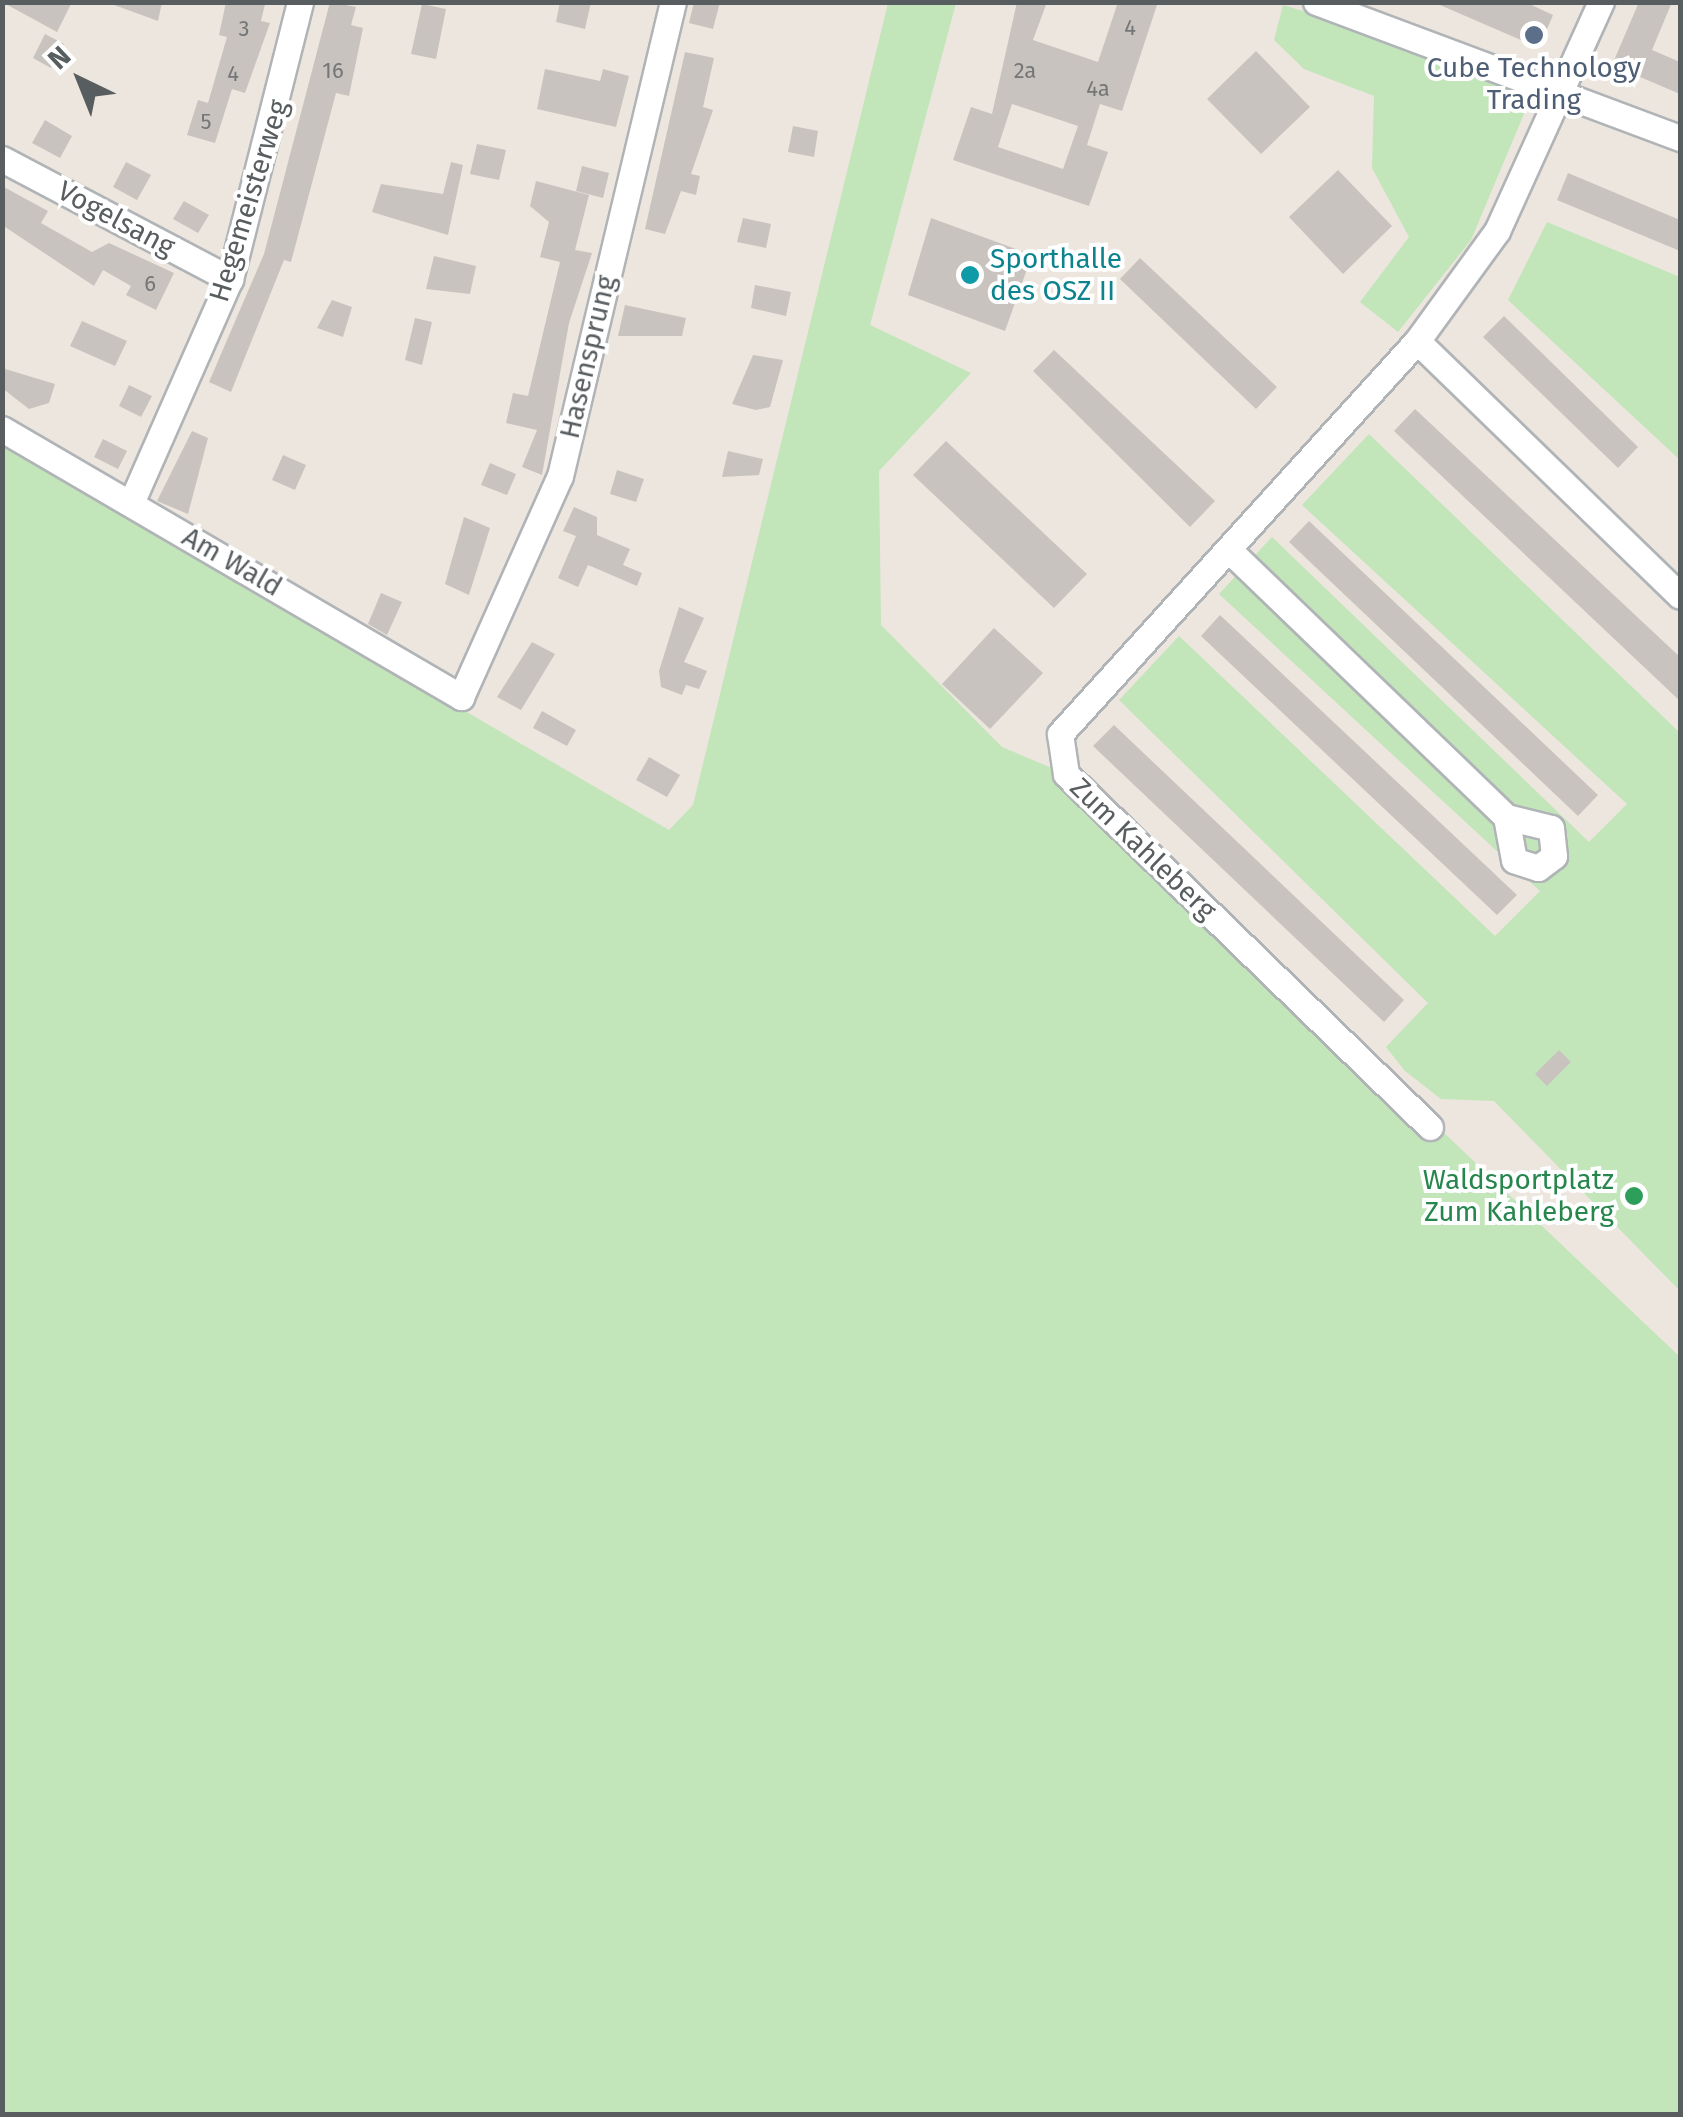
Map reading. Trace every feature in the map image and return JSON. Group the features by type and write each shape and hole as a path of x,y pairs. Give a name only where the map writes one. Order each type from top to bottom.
{"street":[{"name":"Hegemeisterweg","path":"131,503 230,279 300,2"},
{"name":"Hasensprung","path":"460,697 560,476 673,2"},
{"path":"1316,2 1564,90 1680,138"},
{"name":"Zum Kahleberg","path":"1430,1126 1066,774 1058,752 1060,734 1232,552 1417,341 1497,230 1601,2"},
{"name":"Vogelsang","path":"2,159 230,279"},
{"path":"1417,341 1680,596"},
{"name":"Am Wald","path":"2,429 460,697"},
{"path":"1232,552 1506,817"}],"green space":[{"path":"888,3 956,3 870,325 971,373 879,471 881,625 1002,747 1066,774 1680,1357 1680,2114 3,2114 3,442 669,830 693,805"},
{"path":"1283,5 1421,47 1531,97 1471,240 1398,332 1360,302 1409,237 1372,168 1374,96 1304,69 1274,40"},
{"path":"1547,222 1680,277 1680,460 1508,300"},
{"path":"1369,434 1680,733 1680,1291 1494,1101 1441,1099 1405,1071 1386,1047 1428,1003 1119,700 1179,636 1495,936 1540,891 1219,594 1272,537 1589,842 1627,804 1302,505"}],"building":[{"path":"2,2 72,2 57,32"},
{"path":"106,2 162,2 158,21"},
{"path":"226,2 265,4 261,21 270,23 245,93 232,89 215,143 187,135 198,100 208,103 227,37 219,35"},
{"path":"330,2 356,7 351,25 363,28 349,96 336,93 291,262 284,260 231,392 209,382 264,254"},
{"path":"560,2 591,2 585,29 556,22"},
{"path":"694,2 720,2 713,29 689,23"},
{"path":"1017,2 1047,2 1033,40 1098,62 1118,2 1158,2 1122,111 1100,104 1087,145 1108,152 1089,206 953,160 971,107 992,114","holes":["1012,104 1078,126 1063,169 998,147"]},
{"path":"1433,2 1525,2 1553,15 1539,48"},
{"path":"1639,2 1672,2 1652,50 1680,62 1680,94 1612,65"},
{"path":"422,4 446,9 436,59 411,54"},
{"path":"45,34 64,44 51,68 33,58"},
{"path":"1256,51 1310,107 1261,154 1207,99"},
{"path":"685,52 714,58 703,107 713,110 691,174 700,176 696,195 681,191 665,234 645,229"},
{"path":"545,69 600,81 603,69 629,76 616,127 537,109"},
{"path":"45,120 72,136 60,158 32,143"},
{"path":"793,126 818,131 814,157 788,152"},
{"path":"477,144 506,150 499,180 470,174"},
{"path":"126,162 151,175 137,200 113,187"},
{"path":"451,162 463,165 448,235 372,212 381,184 443,194"},
{"path":"582,166 609,173 603,198 576,191"},
{"path":"1338,170 1392,226 1343,274 1289,217"},
{"path":"1568,173 1680,220 1680,251 1557,200"},
{"path":"536,181 589,195 575,250 592,253 569,323 542,475 522,467 537,430 506,423 513,393 528,396 560,262 540,257 549,222 530,206"},
{"path":"2,186 48,211 41,223 92,252 109,243 174,273 156,310 126,295 131,286 103,270 94,286 2,225"},
{"path":"184,201 209,215 198,233 173,219"},
{"path":"743,218 771,224 766,248 737,242"},
{"name":"Sporthalle des OSZ II","path":"931,218 1032,255 1005,331 908,295"},
{"path":"434,256 476,266 470,294 426,289"},
{"path":"1140,258 1277,387 1256,409 1120,279"},
{"path":"755,285 791,292 786,316 751,308"},
{"path":"332,300 352,307 343,337 317,328"},
{"path":"625,305 686,318 682,336 618,336"},
{"path":"1504,316 1638,447 1618,468 1483,337"},
{"path":"415,318 432,322 422,365 405,360"},
{"path":"82,321 127,341 115,366 70,346"},
{"path":"1054,350 1215,501 1190,527 1033,371"},
{"path":"753,355 783,360 770,407 756,410 732,404"},
{"path":"2,368 55,384 49,403 29,409 2,388"},
{"path":"129,385 152,396 141,417 119,406"},
{"path":"1415,409 1680,657 1680,701 1394,431"},
{"path":"192,431 208,438 188,514 157,501"},
{"path":"103,439 127,451 118,469 94,457"},
{"path":"946,441 1087,574 1054,608 913,475"},
{"path":"728,451 763,459 759,475 722,477"},
{"path":"283,455 306,465 295,490 272,480"},
{"path":"490,463 516,474 507,495 481,485"},
{"path":"617,470 644,479 636,502 610,494"},
{"path":"574,507 597,517 597,535 630,549 623,565 642,573 637,586 588,565 578,587 558,578 576,536 563,531"},
{"path":"464,517 490,528 469,595 445,584"},
{"path":"1309,521 1598,795 1578,816 1289,542"},
{"path":"381,593 402,602 387,635 368,624"},
{"path":"679,607 704,618 684,662 707,671 699,689 686,685 682,695 661,687 659,671"},
{"path":"1220,615 1517,895 1497,915 1201,636"},
{"path":"994,628 1043,673 990,729 942,684"},
{"path":"532,642 555,654 521,710 497,697"},
{"path":"542,711 576,730 567,746 533,728"},
{"path":"1114,725 1404,1000 1384,1022 1093,746"},
{"path":"649,757 680,775 667,797 636,780"},
{"path":"1559,1050 1571,1062 1547,1086 1535,1074"}],"place":[{"name":"Cube Technology Trading","path":"1534,35"},
{"name":"Sporthalle des OSZ II","path":"970,275"},
{"name":"Waldsportplatz Zum Kahleberg","path":"1634,1196"}]}
